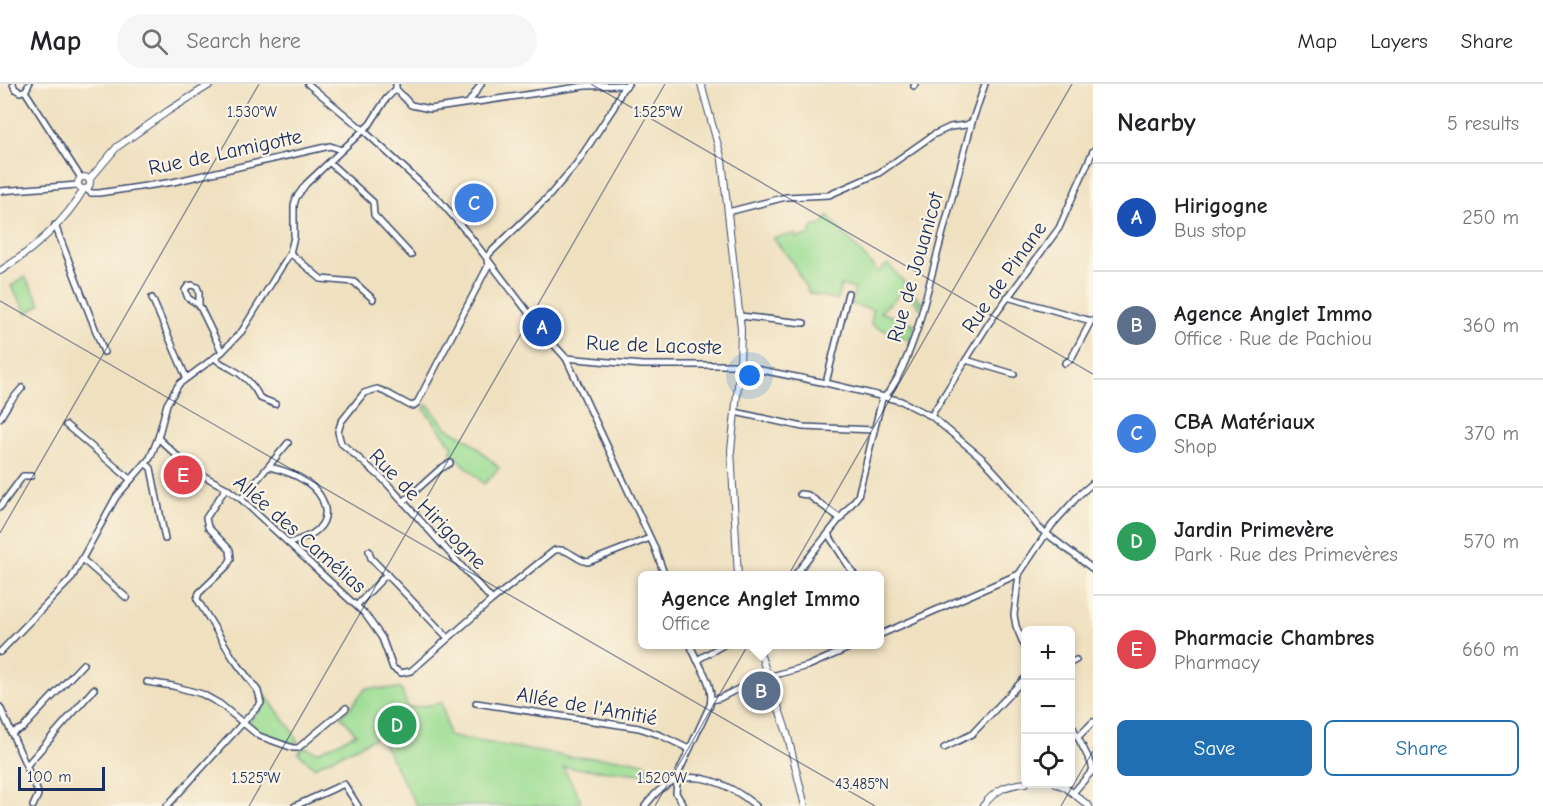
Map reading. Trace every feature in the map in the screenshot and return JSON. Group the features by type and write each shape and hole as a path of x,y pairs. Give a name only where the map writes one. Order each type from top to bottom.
{"street":[{"path":"13,84 16,91 25,91"},
{"path":"25,91 29,84"},
{"path":"82,185 90,185 89,180 117,147 211,84"},
{"path":"308,84 362,129 435,196 469,235 547,337 566,358 650,538 663,571"},
{"path":"469,102 481,84"},
{"path":"701,84 722,160 740,316 740,366 731,450 738,571"},
{"name":"Rue de Jouanicot","path":"798,571 858,496 882,399 889,392 918,327 972,122 985,84"},
{"path":"0,652 67,584 116,497 146,464 154,451 169,399 186,377 215,358 242,331 290,254 294,237 296,198 306,184 330,163 362,129 370,124 396,87 411,105 423,109 585,85 627,85"},
{"name":"Rue de Hirigogne","path":"492,600 383,479 345,448 339,438 339,428 360,397 370,390 385,392 409,405 416,405 488,266 487,259 549,196 577,163 627,85"},
{"path":"25,91 82,185"},
{"path":"728,212 786,197 829,195 879,173 933,135 950,127 972,122"},
{"name":"Rue de Lamigotte","path":"0,191 82,185 91,193 99,194 173,182 330,146 342,150"},
{"name":"Rue de Pinane","path":"931,416 1007,297 1059,228 1093,151"},
{"path":"330,163 373,202 374,215 411,255"},
{"path":"0,271 20,258 74,206 82,185"},
{"path":"55,225 104,352"},
{"path":"290,254 321,279 354,282 373,299"},
{"path":"826,382 849,292"},
{"path":"1007,297 1091,321 1091,325 1071,358 1065,363"},
{"path":"152,298 186,377"},
{"path":"199,305 222,352"},
{"path":"740,316 804,323"},
{"path":"215,358 254,386 260,398 275,404"},
{"name":"Rue de Lacoste","path":"566,358 642,365 740,366 826,382 885,396 917,408 931,416 983,459 1046,534 1093,569"},
{"path":"966,360 1014,374"},
{"path":"0,418 22,388"},
{"path":"735,412 803,427 874,430"},
{"path":"66,425 131,480"},
{"name":"Allée des Camélias","path":"158,438 191,469 241,499 357,605 378,631 391,666 399,672 411,671 448,638"},
{"path":"241,499 288,443"},
{"path":"403,502 450,463"},
{"path":"146,464 151,468 165,539"},
{"path":"270,466 309,483 323,498 326,508 325,519 314,533 290,543"},
{"path":"0,507 23,476 31,476"},
{"path":"1021,638 1014,615 1019,574 1046,534 1080,494 1093,483"},
{"path":"167,806 261,704 261,697 233,658 197,599 199,593 227,566 231,559 230,550 208,527 206,518 226,488"},
{"path":"800,494 808,495 841,519"},
{"path":"828,534 852,571"},
{"path":"369,550 371,558 448,638 555,550 567,550 580,560 588,562 650,538"},
{"path":"82,559 127,598"},
{"path":"357,605 387,574"},
{"path":"884,633 1019,574"},
{"path":"684,806 676,792 677,780 711,700 709,684 692,649"},
{"path":"697,660 718,649"},
{"path":"758,649 787,733 805,806"},
{"path":"711,700 720,699 740,688 808,666 848,649"},
{"path":"12,733 23,728 83,664"},
{"path":"944,748 972,734 1023,680"},
{"path":"147,682 202,694 220,704 259,736 292,748 301,745 346,708"},
{"path":"27,765 94,689"},
{"name":"Allée de l'Amitié","path":"476,703 639,728 689,749"},
{"path":"0,707 37,790 38,795 33,806"},
{"path":"1078,737 1093,722"},
{"path":"1073,793 1093,770 1075,731"},
{"path":"645,806 662,788 677,780 691,778 726,785 756,806"},
{"path":"295,806 344,783 358,806"},
{"path":"983,806 1000,789 1021,784"},
{"path":"1065,788 1089,806"}],"green space":[{"path":"828,216 878,272 888,264 922,303 920,308 905,290 880,312 915,324 910,340 871,325 873,310 851,304 855,289 841,285 837,300 809,293 791,260 773,238 795,234 796,238 809,235 813,227 823,224"},
{"path":"25,277 41,304 27,313 11,286"},
{"path":"427,404 447,428 469,440 499,468 484,484 450,451 453,447 424,409"},
{"path":"366,688 401,689 408,708 442,703 449,736 570,757 624,759 644,763 655,775 563,767 581,801 571,806 417,806 379,736 314,767 298,753 304,747 318,752 356,734 341,716"},
{"path":"265,695 292,730 298,743 273,738 251,725 250,721 265,704"}],"place":[{"name":"CBA Matériaux","path":"474,203"},
{"name":"Hirigogne","path":"542,327"},
{"name":"Pharmacie Chambres","path":"183,475"},
{"name":"Agence Anglet Immo","path":"761,691"},
{"name":"Jardin Primevère","path":"397,725"}]}
